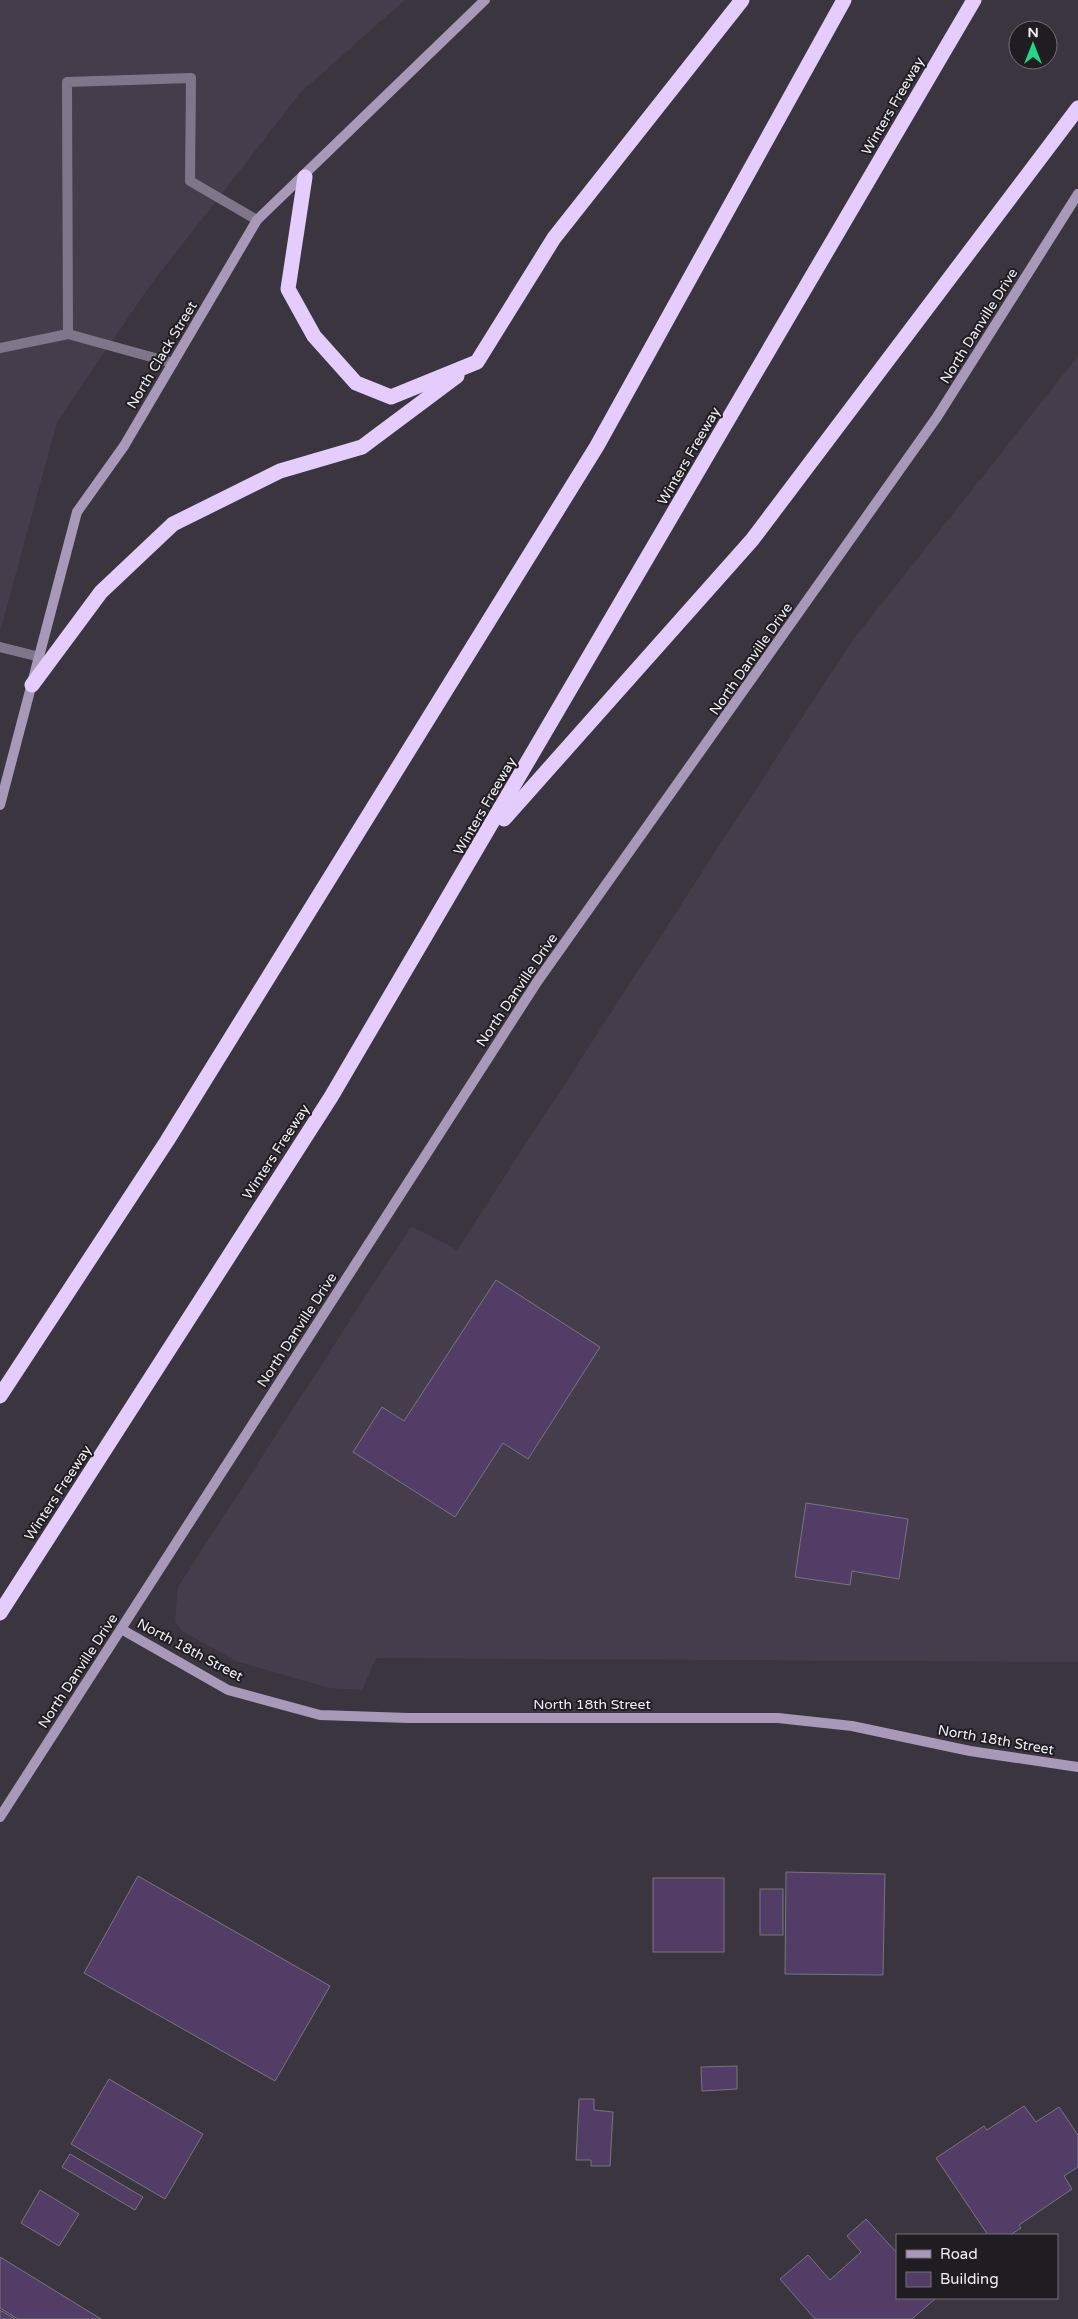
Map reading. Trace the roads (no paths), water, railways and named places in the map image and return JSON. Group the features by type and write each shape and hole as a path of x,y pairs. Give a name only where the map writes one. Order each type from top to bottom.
{"highway":[{"path":"32,685 101,592 173,524 280,471 362,447 476,362 554,238 742,0"},
{"path":"0,1396 167,1140 597,446 844,0"},
{"name":"Winters Freeway","path":"0,1613 330,1097 481,844 974,0"},
{"path":"481,844 752,540 1078,108"},
{"path":"305,177 288,289 314,336 356,383 391,397 476,362"}],"main road":[{"name":"North Clack Street","path":"0,805 77,512 124,446 257,220 305,177 485,0"},
{"name":"North Danville Drive","path":"0,1817 537,982 938,417 1078,194"},
{"name":"North 18th Street","path":"122,1628 228,1690 320,1715 408,1718 778,1718 852,1726 970,1751 1078,1767"}],"lane":[{"path":"68,334 67,82 191,78 190,181 257,220"},
{"path":"0,348 68,334 173,363"},
{"path":"0,647 40,657"}]}
